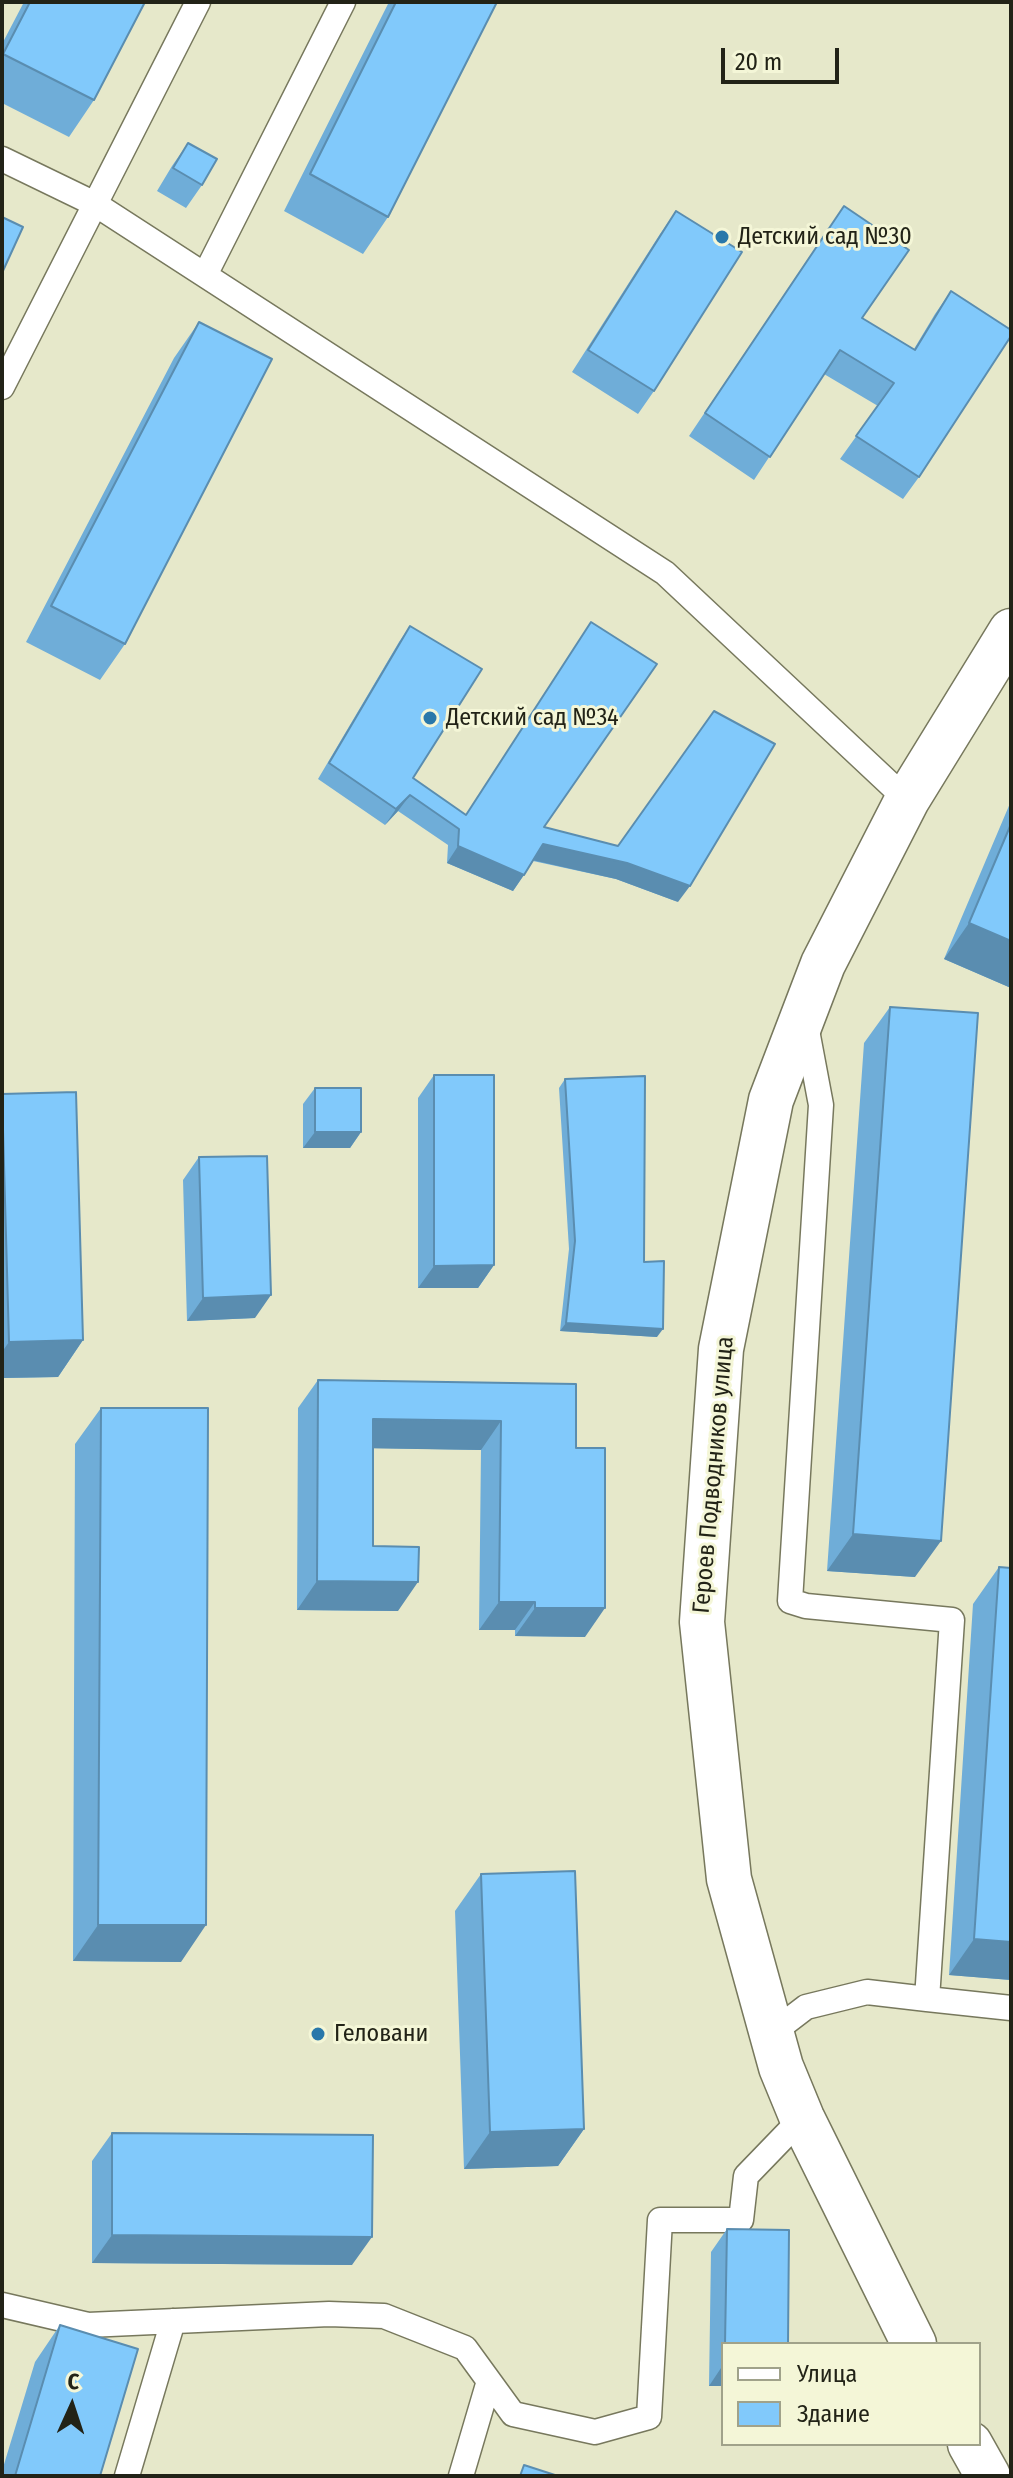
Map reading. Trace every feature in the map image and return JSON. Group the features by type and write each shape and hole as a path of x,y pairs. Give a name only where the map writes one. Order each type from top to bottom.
{"street":[{"name":"Героев Подводников улица","path":"913,2342 802,2118 781,2067 729,1879 702,1622 721,1349 771,1100 823,964 907,800 1011,631"},
{"path":"971,2446 988,2476"}],"lane":[{"path":"2,387 198,2"},
{"path":"205,275 343,2"},
{"path":"2,159 95,204 665,573 907,800"},
{"path":"804,1013 821,1105 790,1601 806,1606 952,1620 927,1999"},
{"path":"772,2033 806,2007 867,1992 1011,2008"},
{"path":"2,2305 88,2325 329,2314 384,2316 465,2348 513,2414 595,2432 649,2417 660,2220 741,2220 746,2176 802,2118"},
{"path":"127,2476 173,2321"},
{"path":"461,2476 489,2381"}],"building":[{"path":"30,2 145,2 94,100 3,54"},
{"path":"396,2 497,2 388,217 310,174"},
{"path":"188,143 217,159 202,185 173,168"},
{"path":"844,206 909,250 862,318 915,350 951,291 1011,330 1011,336 919,477 856,436 894,383 840,350 770,457 705,413"},
{"path":"676,211 742,252 654,391 588,350"},
{"path":"2,217 23,227 2,273"},
{"path":"199,322 272,359 125,644 51,606"},
{"path":"591,622 657,664 544,827 618,846 714,711 775,744 690,886 627,863 543,844 524,875 458,846 459,829 410,795 396,809 329,763 410,626 482,669 413,778 466,815"},
{"path":"1011,824 1011,941 969,923"},
{"path":"890,1007 978,1013 941,1541 853,1534"},
{"path":"434,1075 494,1075 494,1265 434,1266"},
{"path":"645,1076 644,1262 664,1261 663,1329 566,1323 575,1241 565,1079"},
{"path":"315,1088 361,1088 361,1132 315,1132"},
{"path":"76,1092 83,1340 9,1342 2,1094"},
{"path":"267,1156 271,1295 203,1298 199,1157"},
{"path":"318,1380 576,1384 576,1448 605,1448 605,1608 535,1608 535,1602 499,1602 501,1421 373,1419 373,1546 419,1547 418,1582 317,1581"},
{"path":"101,1408 208,1408 206,1925 98,1925"},
{"path":"999,1567 1011,1568 1011,1942 974,1939"},
{"path":"575,1871 584,2129 490,2132 481,1874"},
{"path":"112,2133 373,2135 372,2237 112,2235"},
{"path":"727,2229 789,2230 788,2342 725,2342"},
{"path":"60,2325 138,2349 100,2476 15,2476"},
{"path":"524,2465 558,2476 520,2476"}],"place":[{"name":"Детский сад №30","path":"722,237"},
{"name":"Детский сад №34","path":"430,718"},
{"name":"Геловани","path":"318,2034"}]}
